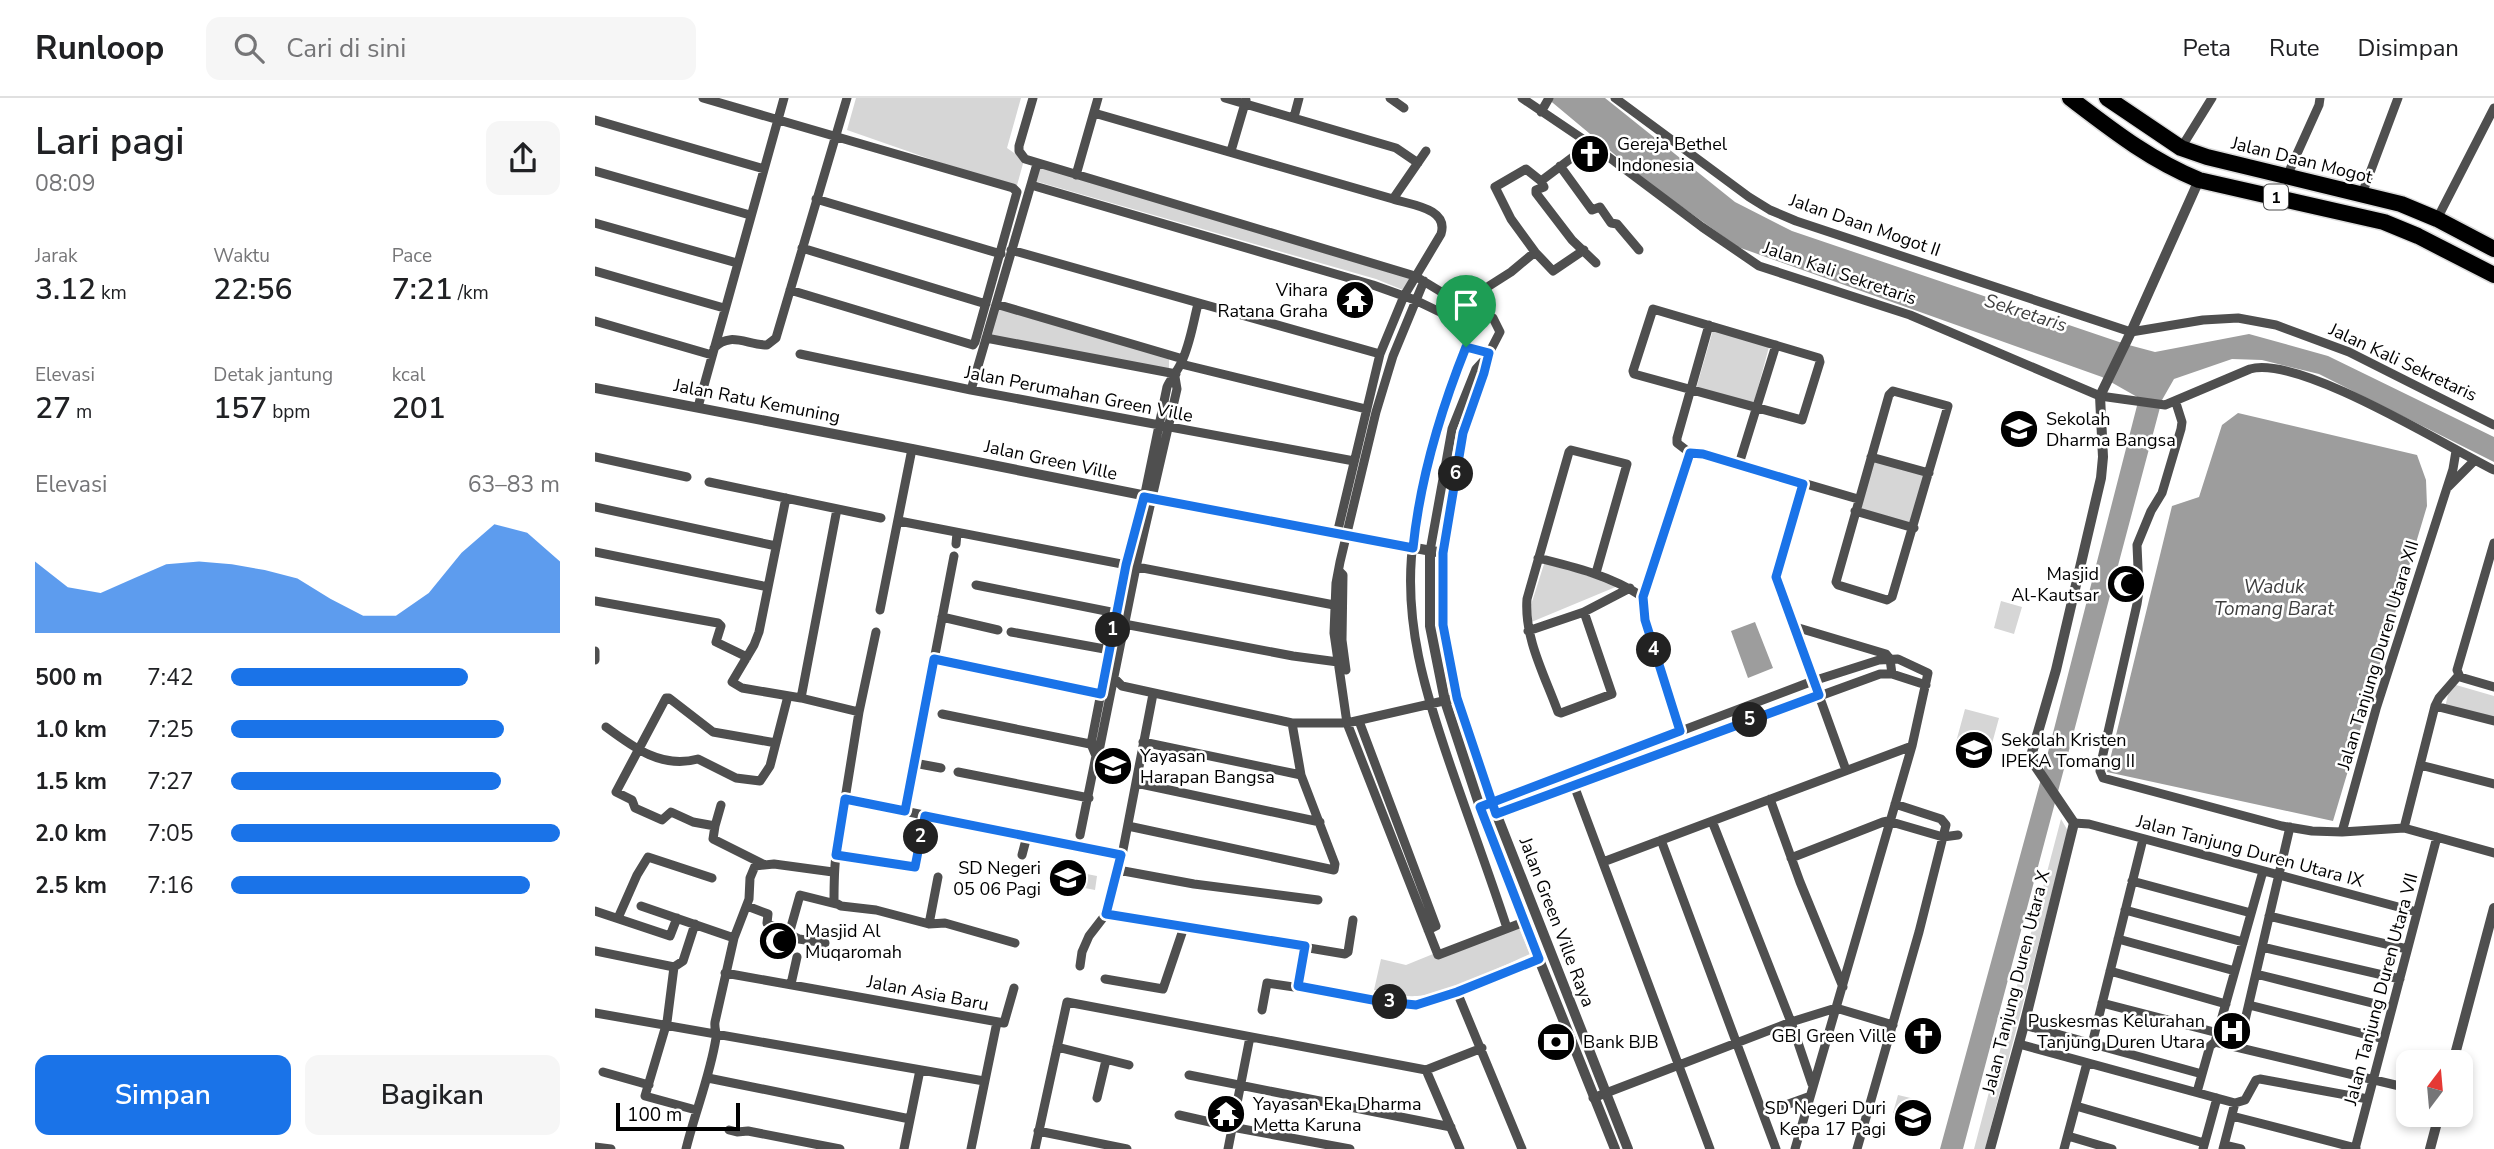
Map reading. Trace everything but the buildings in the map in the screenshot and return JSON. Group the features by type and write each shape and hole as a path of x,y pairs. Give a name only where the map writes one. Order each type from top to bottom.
{"highway":[{"name":"1","path":"2070,98 2136,148 2199,180 2384,222 2418,236 2494,275"},
{"name":"Jalan Daan Mogot","path":"2107,98 2181,148 2207,157 2401,204 2437,219 2494,249"}],"street":[{"path":"703,98 1016,191 1018,194 1001,254 986,338 971,390"},
{"path":"698,407 784,98"},
{"path":"713,352 720,342 732,339 761,345 772,343 779,332 847,98"},
{"path":"1033,98 1019,151 1025,159 1419,278 1471,310 1466,347 1446,397 1423,482 1413,548 1410,601 1414,635 1429,704 1507,928"},
{"path":"1076,175 1098,98"},
{"path":"1225,98 1245,101 1396,148 1418,163"},
{"path":"1294,117 1299,98"},
{"path":"1390,98 1404,108"},
{"name":"Jalan Kali Sekretaris","path":"1522,98 1544,105 1590,144 1702,228 1759,266 1910,315 2127,400 2165,405 2250,369 2264,366 2277,368 2340,390 2494,470"},
{"name":"Jalan Daan Mogot II","path":"1615,98 1770,210 1809,226 2130,336"},
{"path":"2181,148 2212,98"},
{"path":"2287,176 2320,98"},
{"path":"2362,194 2398,98"},
{"path":"1231,151 1245,101"},
{"path":"2437,219 2494,108"},
{"path":"1094,113 1393,199 1431,211 1440,217 1441,234 1419,278 1404,296 1380,355 1354,461 1342,535 1337,603 1347,723 1399,842 1438,955 1524,922"},
{"path":"595,120 764,169"},
{"path":"1541,181 1590,144"},
{"path":"1393,199 1426,150"},
{"path":"790,290 971,345 975,342 991,304 1011,250 1037,164"},
{"path":"1560,166 1592,210 1600,207 1639,250"},
{"path":"1584,250 1553,271 1511,219 1495,187 1526,169 1541,181 1544,187 1536,193 1572,240 1584,250 1596,263"},
{"path":"595,171 750,215"},
{"path":"2073,822 2031,756 2056,670 2101,478 2101,392 2130,336 2199,180"},
{"path":"1031,185 1404,296 1469,326"},
{"path":"816,199 1001,254"},
{"path":"595,223 737,263"},
{"path":"802,248 1182,361 1366,408"},
{"path":"1011,250 1380,355"},
{"path":"1489,286 1535,252"},
{"path":"595,271 724,308"},
{"path":"1342,535 1376,412 1393,356 1415,300 1419,278"},
{"path":"1080,835 1089,798 1106,694 1116,613 1149,498 1163,426 1167,387 1182,361 1198,303"},
{"path":"1653,309 1709,325 1820,360 1804,417 1798,420 1636,375 1633,371 1653,309"},
{"path":"1478,375 1463,433 1443,553 1430,551 1452,429 1478,375 1500,332 1493,318"},
{"name":"Jalan Kali Sekretaris","path":"2130,336 2203,320 2238,318 2276,325 2349,352 2494,425"},
{"path":"595,321 713,352"},
{"path":"1709,325 1676,441 1690,453 1703,454 1858,499"},
{"path":"986,338 1176,375"},
{"path":"1739,464 1776,345"},
{"path":"1466,347 1488,355"},
{"name":"Jalan Perumahan Green Ville","path":"800,354 971,390 1354,461"},
{"name":"Jalan Ratu Kemuning","path":"595,391 698,407 912,449"},
{"path":"1896,391 1948,406 1929,473 1892,597 1888,600 1836,584 1858,499 1891,392 1896,391"},
{"path":"2176,402 2181,429 2162,492 2137,545 2139,592 2101,763 2103,778 2290,827 2342,832 2404,828 2494,853"},
{"path":"880,610 912,449"},
{"name":"Jalan Green Ville","path":"912,449 1149,498 1430,551"},
{"path":"1584,612 1612,694 1566,713 1558,712 1528,631 1527,599 1570,451 1574,449 1625,462 1627,465 1596,573"},
{"name":"Jalan Tanjung Duren Utara XII","path":"2342,832 2384,684 2447,488 2456,451"},
{"path":"1680,731 1645,620 1643,597 1690,453"},
{"path":"595,457 687,477"},
{"path":"1871,457 1929,473"},
{"name":"Jalan Tanjung Duren Utara XII","path":"2447,488 2475,460"},
{"path":"709,482 881,518"},
{"path":"1803,484 1776,572 1792,626 1846,771"},
{"path":"786,498 759,632 734,676 733,684 744,689 801,698 859,712"},
{"path":"595,507 776,546"},
{"path":"801,698 837,509"},
{"path":"1855,511 1913,528"},
{"path":"899,521 1337,603"},
{"path":"956,544 957,533"},
{"path":"2404,828 2435,706 2458,674 2494,543"},
{"name":"Jalan Green Ville Raya","path":"1430,551 1430,626 1445,701 1482,812 1524,922 1534,961 1627,1149"},
{"path":"595,552 768,587"},
{"name":"Jalan Green Ville Raya","path":"1443,553 1443,625 1457,698 1494,808 1599,1095 1615,1149"},
{"path":"905,811 954,556"},
{"path":"1538,558 1596,573 1630,588 1643,597"},
{"path":"1106,694 1119,683 1131,566"},
{"path":"976,585 1116,613"},
{"path":"1528,631 1584,612 1630,588"},
{"path":"595,601 718,623 721,626 716,642 747,657"},
{"path":"942,617 998,630"},
{"path":"1125,624 1293,656 1340,658"},
{"path":"1792,626 1886,654 1891,659 1892,674"},
{"path":"836,904 833,872 859,712 876,632"},
{"path":"1011,632 1110,650"},
{"path":"595,650 595,660"},
{"path":"1340,658 1346,670"},
{"path":"934,659 1106,694"},
{"path":"1494,808 1569,772 1813,681 1879,660 1898,659 1928,673 1912,746 1794,1149"},
{"path":"1482,812 1574,785 1880,674 1892,674 1926,685"},
{"path":"2458,674 2494,687"},
{"path":"1119,683 1153,694 1292,723 1347,723 1457,698"},
{"path":"1080,966 1082,952 1089,936 1106,914 1118,870 1153,694"},
{"path":"606,727 637,750 680,763 698,759 736,778 756,782 767,773 788,696"},
{"path":"715,826 693,822 671,812 662,820 657,820 635,808 632,800 615,792 664,699 667,698 713,732 776,743"},
{"path":"2435,706 2494,721"},
{"path":"942,714 1096,749"},
{"path":"1359,721 1399,842"},
{"path":"1128,826 1332,870 1336,868 1301,775 1292,723"},
{"path":"1143,742 1301,775"},
{"path":"1603,862 1912,746"},
{"path":"914,763 941,768"},
{"path":"2420,765 2494,784"},
{"path":"958,772 1089,798"},
{"path":"1569,772 1710,1149"},
{"path":"1136,783 1320,822"},
{"path":"845,799 1121,855"},
{"path":"1770,799 1843,987"},
{"path":"721,804 713,839 763,864 833,872"},
{"path":"1857,1149 1946,825 1941,819 1895,804"},
{"path":"836,855 915,867 925,816"},
{"path":"1712,821 1791,1022 1812,1084"},
{"path":"1791,858 1888,821 1943,837 1958,835"},
{"name":"Jalan Tanjung Duren Utara IX","path":"2073,822 2089,824 2417,912"},
{"name":"Jalan Tanjung Duren Utara X","path":"1990,1149 2024,1025 2073,822"},
{"path":"2239,1046 2290,827"},
{"path":"1022,855 1027,836"},
{"name":"Jalan Tanjung Duren Utara VII","path":"2355,1149 2437,837"},
{"path":"2092,1044 2143,839"},
{"path":"1661,841 1776,1149"},
{"path":"618,918 648,857 712,878"},
{"path":"686,1149 696,1110 708,1079 725,973 734,938 747,906 752,871 755,866 763,864"},
{"path":"1118,870 1318,900"},
{"path":"2197,1092 2210,1046 2216,1038 2263,870"},
{"path":"929,924 938,877"},
{"path":"2132,881 2251,913"},
{"path":"789,934 800,895 929,924 945,923 1015,943"},
{"path":"641,906 734,938"},
{"path":"747,906 768,914 767,923 799,939 825,943"},
{"path":"2457,1050 2491,932 2494,908"},
{"path":"595,911 670,936 677,918"},
{"path":"2125,911 2243,942"},
{"path":"1106,914 1345,954 1348,952 1353,920"},
{"path":"2269,916 2407,949"},
{"path":"595,951 674,967 683,961 695,924"},
{"path":"1105,979 1163,989 1184,927"},
{"path":"2118,939 2235,971"},
{"path":"1298,986 1305,946"},
{"path":"2262,947 2400,979"},
{"path":"792,984 797,957"},
{"path":"1262,1010 1266,985 1269,982 1413,1005 1457,992 1534,961"},
{"path":"674,967 666,1026 646,1098 696,1110"},
{"path":"2110,971 2226,1004"},
{"name":"Jalan Asia Baru","path":"725,973 997,1022 971,1149"},
{"path":"2256,974 2392,1008"},
{"path":"997,1022 1005,1022 1014,988"},
{"path":"1457,992 1522,1149"},
{"path":"1035,1149 1067,1002 1426,1070 1482,1048"},
{"path":"2102,1003 2239,1046 2396,1085"},
{"path":"2249,1005 2384,1039"},
{"path":"1599,1095 1791,1022 1836,1008 1893,1025"},
{"path":"595,1013 984,1081"},
{"path":"2024,1025 2202,1074"},
{"path":"1228,1149 1250,1037"},
{"path":"2019,1044 2235,1103 2245,1100 2256,1080 2260,1079 2368,1100"},
{"path":"1058,1048 1129,1065"},
{"path":"1097,1098 1105,1059"},
{"path":"2064,1149 2087,1063"},
{"path":"904,1149 920,1070"},
{"path":"1426,1070 1460,1149"},
{"path":"603,1072 649,1085"},
{"path":"1189,1075 1451,1127"},
{"path":"708,1079 910,1119"},
{"path":"1764,1113 1808,1097"},
{"path":"2076,1106 2204,1146 2217,1098"},
{"path":"2235,1103 2224,1147 2241,1149"},
{"path":"1179,1115 1350,1149"},
{"path":"2232,1116 2355,1149"},
{"path":"2430,1149 2436,1127"},
{"path":"729,1130 748,1131 839,1149"},
{"path":"1038,1130 1127,1149"},
{"path":"2068,1136 2112,1149"},
{"path":"595,1147 611,1149"}],"shaded area":[{"path":"856,98 1021,98 1007,148 1024,160 1016,189 847,130"},
{"path":"1033,163 1417,279 1408,292 1376,279 1028,179"},
{"path":"999,306 1169,355 1169,372 990,336"},
{"path":"1713,330 1769,347 1753,406 1696,389"},
{"path":"1872,459 1928,474 1913,526 1857,511"},
{"path":"1545,561 1618,586 1529,623 1530,608"},
{"path":"2001,601 2022,607 2014,634 1994,628"},
{"path":"2456,685 2494,696 2494,722 2445,707 2450,687"},
{"path":"1965,709 1999,718 1990,751 1956,742"},
{"path":"2061,819 2068,831 1985,1149 1974,1149"},
{"path":"1051,867 1097,876 1095,890 1048,881"},
{"path":"1519,928 1530,954 1474,979 1443,991 1417,996 1374,990 1381,959 1406,965 1438,952"},
{"path":"1898,1095 1919,1100 1914,1119 1893,1113"}],"water":[{"name":"Sekretaris","path":"1547,98 1605,98 1735,202 1792,231 2155,352 2249,334 2328,356 2494,437 2494,462 2319,374 2262,360 2232,359 2174,379 2162,400 1963,1149 1940,1149 2044,768 2139,398 2102,377 1738,247 1650,184"},
{"name":"Waduk Tomang Barat","path":"2238,413 2417,455 2426,480 2427,506 2333,821 2107,772 2172,506 2199,497 2222,425"},
{"path":"1755,622 1773,668 1748,678 1731,631"}],"place":[{"name":"Gereja Bethel Indonesia","path":"1590,154"},
{"name":"Vihara Ratana Graha","path":"1355,300"},
{"name":"Sekolah Dharma Bangsa","path":"2019,429"},
{"name":"Masjid Al-Kautsar","path":"2126,584"},
{"name":"Sekolah Kristen IPEKA Tomang II","path":"1974,750"},
{"name":"Yayasan Harapan Bangsa","path":"1113,766"},
{"name":"SD Negeri 05 06 Pagi","path":"1068,878"},
{"name":"Masjid Al Muqaromah","path":"778,941"},
{"name":"Puskesmas Kelurahan Tanjung Duren Utara","path":"2232,1031"},
{"name":"GBI Green Ville","path":"1923,1036"},
{"name":"Bank BJB","path":"1556,1042"},
{"name":"Yayasan Eka Dharma Metta Karuna","path":"1226,1114"},
{"name":"SD Negeri Duri Kepa 17 Pagi","path":"1913,1118"}],"route":[{"path":"1466,347 1446,397 1435,435 1423,482 1413,548 1144,497 1126,565 1101,694 934,659 905,811 845,799 836,855 915,867 925,816 1121,855 1106,914 1305,946 1298,986 1378,1001 1416,1005 1457,992 1539,959 1480,807 1492,803 1569,772 1680,731 1645,620 1643,597 1690,453 1703,454 1803,484 1777,566 1776,577 1819,695 1496,814 1492,803 1486,788 1457,698 1443,625 1443,553 1463,433 1489,353 1466,347"}]}
